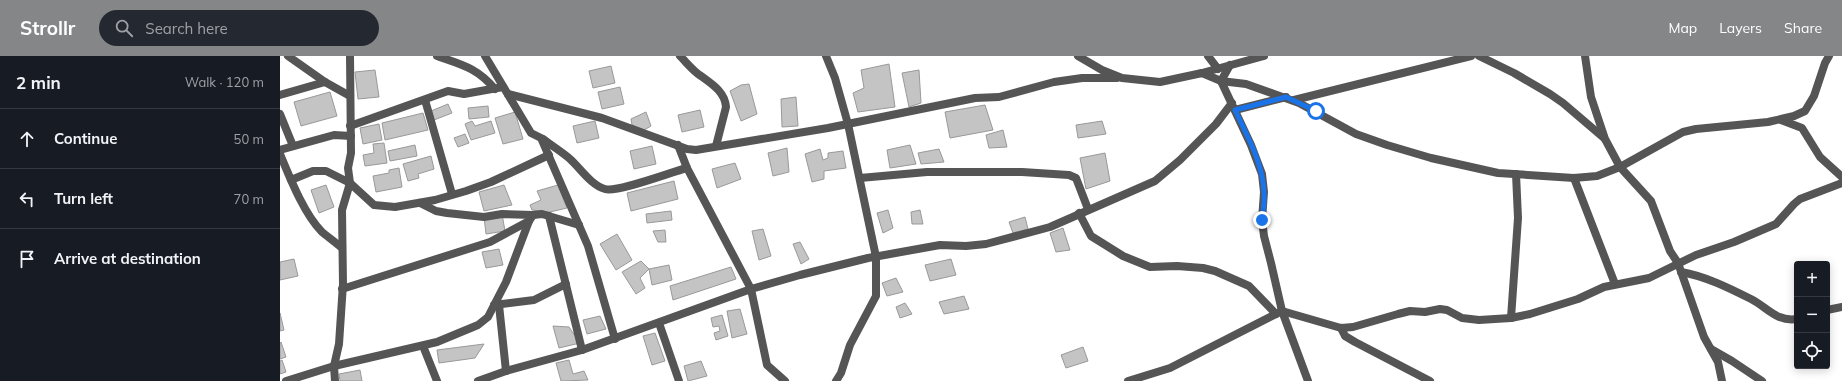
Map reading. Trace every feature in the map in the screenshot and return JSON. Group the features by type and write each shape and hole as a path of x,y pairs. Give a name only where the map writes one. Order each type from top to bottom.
{"street":[{"path":"288,56 325,82 350,96"},
{"path":"335,381 334,366 339,344 342,289 342,210 350,183 348,168 351,153 350,56"},
{"path":"437,56 472,68 508,94 602,118 687,149 696,150 848,124 975,98 999,97 1054,82 1082,78 1122,78 1160,82 1202,73 1264,56"},
{"path":"485,56 499,88"},
{"path":"680,56 700,76 711,83 726,101 726,107 716,146"},
{"path":"826,56 835,78 848,124 876,257 876,296 850,345 841,373 836,381"},
{"path":"1078,56 1102,70 1122,78"},
{"path":"1208,56 1218,69"},
{"path":"480,381 506,371 582,350 615,339 751,289 876,257 940,245 966,246 986,244 1034,232 1155,181 1167,172 1234,107 1290,99 1471,56"},
{"path":"1479,56 1514,73 1550,94 1563,103 1605,139"},
{"path":"1586,56 1592,97 1605,139 1620,167 1650,201 1670,251 1678,263 1704,337 1718,362 1722,381"},
{"path":"1202,73 1221,81 1246,84 1290,99 1356,134 1387,145 1498,173 1574,178 1597,176 1620,167 1684,132 1696,129 1779,119 1805,111 1810,105 1829,56"},
{"path":"1221,81 1230,65"},
{"path":"1221,81 1251,145 1262,174 1264,192 1264,236 1271,263 1279,312 1308,381"},
{"path":"280,95 325,82"},
{"path":"350,126 448,91 464,94 499,88"},
{"path":"508,94 531,133 541,138 570,159 600,187 606,189 619,189 687,168"},
{"path":"425,100 452,194"},
{"path":"280,114 293,146"},
{"path":"1779,119 1802,128 1820,157 1842,177"},
{"path":"280,150 334,135 351,136"},
{"path":"541,138 588,246 615,339"},
{"path":"678,145 687,168 751,289 767,365 784,381"},
{"path":"280,154 296,193 321,231 342,248"},
{"path":"291,180 313,171 326,171 350,183 374,205 395,207 420,203 491,182 549,156"},
{"path":"860,178 927,172 1022,172 1069,175 1076,178 1088,209"},
{"path":"1511,318 1518,218 1516,174"},
{"path":"1574,178 1615,284"},
{"path":"1079,213 1090,236 1123,256 1150,267 1177,266 1203,268 1215,271 1249,286 1279,312 1342,328 1353,327 1410,311 1425,312 1440,309 1469,319 1495,320 1542,311 1615,284 1648,278 1678,263 1734,242 1776,224 1800,199 1842,183"},
{"path":"420,203 447,213 484,217 502,214 531,218"},
{"path":"342,289 490,242 531,218 542,214 580,225"},
{"path":"550,216 582,350"},
{"path":"286,381 334,366 437,342 478,325 488,317 497,305 531,218"},
{"path":"1681,272 1726,287 1751,299 1779,318 1794,319"},
{"path":"497,305 534,300 566,284"},
{"path":"497,305 506,371"},
{"path":"1830,309 1842,307"},
{"path":"1128,381 1170,368 1279,312"},
{"path":"659,323 679,381"},
{"path":"1342,328 1345,336 1430,381"},
{"path":"423,346 437,381"},
{"path":"1710,348 1762,381"}],"building":[{"path":"889,64 895,107 858,112 853,93 864,88 861,70"},
{"path":"611,66 615,83 593,88 589,71"},
{"path":"375,70 379,97 358,99 355,72"},
{"path":"919,70 921,103 909,107 902,73"},
{"path":"749,84 757,114 741,121 730,91 741,85"},
{"path":"620,87 624,104 602,109 598,92"},
{"path":"330,92 337,116 301,126 294,102"},
{"path":"796,97 798,126 782,127 781,99"},
{"path":"448,104 452,113 434,120 431,111"},
{"path":"985,105 993,130 950,138 945,112"},
{"path":"488,106 489,117 469,119 468,108"},
{"path":"700,110 704,127 682,132 678,115"},
{"path":"515,112 523,139 503,144 495,118"},
{"path":"646,112 651,126 644,130 632,125 631,119"},
{"path":"423,113 428,130 385,140 382,123"},
{"path":"472,121 475,126 491,121 495,133 471,140 465,124"},
{"path":"595,121 599,138 577,143 573,126"},
{"path":"1102,121 1106,134 1078,138 1076,125"},
{"path":"379,124 382,140 363,144 360,128"},
{"path":"1003,130 1007,147 989,148 986,135"},
{"path":"465,134 469,143 458,147 454,138"},
{"path":"384,143 387,163 365,166 363,155 374,153 373,144"},
{"path":"415,145 417,156 390,161 388,151"},
{"path":"910,145 916,164 890,168 887,150"},
{"path":"652,146 656,164 634,169 630,151"},
{"path":"787,148 789,172 773,176 768,153"},
{"path":"820,149 823,160 828,158 828,153 843,151 846,168 824,171 824,179 812,182 805,154"},
{"path":"939,149 944,162 921,164 918,153"},
{"path":"1105,153 1110,181 1086,189 1080,158"},
{"path":"431,156 434,169 418,174 419,178 408,181 403,164"},
{"path":"735,163 741,179 717,188 712,169"},
{"path":"399,168 402,187 376,192 373,176 389,173 389,170"},
{"path":"674,181 678,199 631,211 627,193"},
{"path":"326,185 334,207 319,213 311,190"},
{"path":"504,185 512,205 484,211 479,192"},
{"path":"558,185 567,208 550,212 532,210 530,205 541,200 537,191"},
{"path":"888,210 893,228 883,233 877,213"},
{"path":"920,210 923,224 912,224 911,212"},
{"path":"671,211 672,220 647,223 646,214"},
{"path":"502,214 505,231 486,234 484,217"},
{"path":"1025,217 1028,229 1013,233 1009,222"},
{"path":"1063,228 1070,250 1056,252 1050,233"},
{"path":"763,229 771,256 759,260 752,231"},
{"path":"665,230 666,242 658,242 653,231"},
{"path":"617,234 632,260 616,270 600,244"},
{"path":"800,242 809,259 801,264 793,244"},
{"path":"499,249 503,265 486,268 482,252"},
{"path":"294,259 298,276 280,280 280,262"},
{"path":"951,259 956,275 930,281 925,265"},
{"path":"641,261 649,269 640,278 645,288 636,294 622,272"},
{"path":"669,265 672,280 652,285 649,269"},
{"path":"731,267 736,279 673,300 670,286"},
{"path":"896,278 903,292 887,296 882,283"},
{"path":"964,296 969,309 944,314 939,302"},
{"path":"905,303 912,314 900,318 896,307"},
{"path":"740,309 747,334 732,338 727,311"},
{"path":"280,313 284,330 280,331"},
{"path":"722,315 728,336 716,340 714,333 720,331 719,326 713,327 711,318"},
{"path":"600,316 606,329 587,334 583,320"},
{"path":"553,326 569,327 580,343 559,348"},
{"path":"655,333 665,361 652,365 643,336"},
{"path":"281,342 286,357 280,359 280,343"},
{"path":"484,344 475,358 439,363 437,350"},
{"path":"1083,347 1088,361 1066,368 1061,355"},
{"path":"282,360 286,372 280,374 280,361"},
{"path":"569,360 573,374 584,371 588,380 561,381 556,363"},
{"path":"701,361 707,376 688,381 684,366"},
{"path":"360,370 362,381 340,381 339,374"}],"route":[{"path":"1262,220 1264,192 1262,174 1235,110 1286,97 1316,111"}]}
